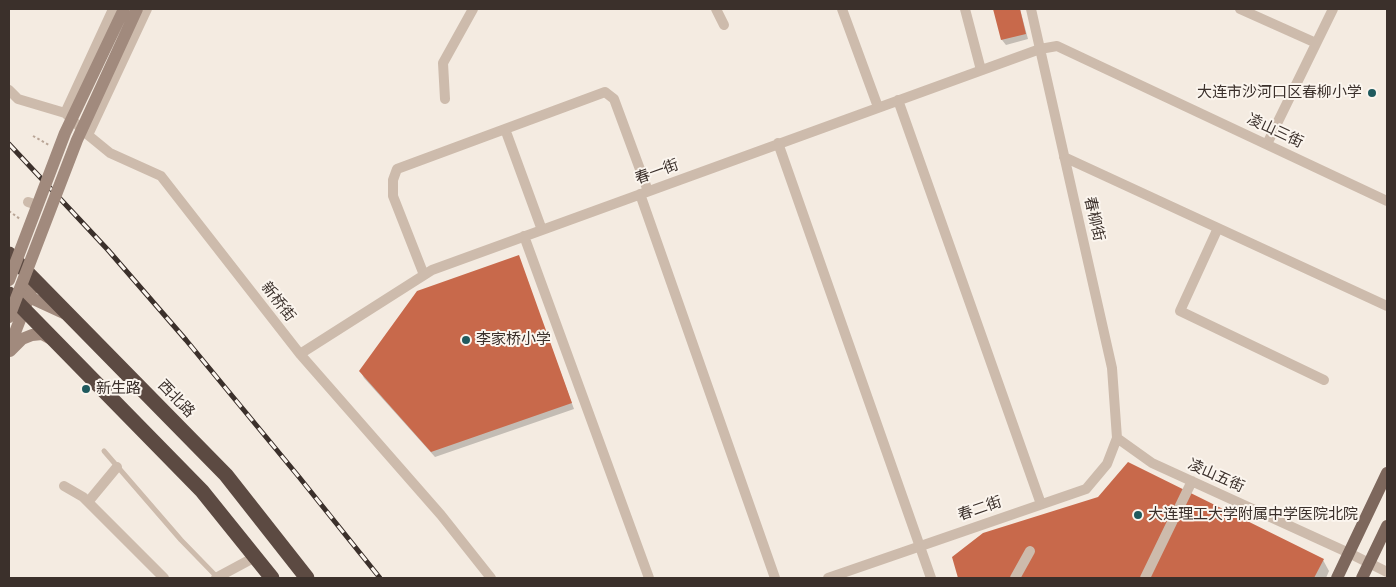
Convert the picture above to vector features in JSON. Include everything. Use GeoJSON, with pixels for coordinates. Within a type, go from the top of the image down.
{"type":"FeatureCollection","features":[{"type":"Feature","properties":{"kind":"highway","name":"西北路"},"geometry":{"type":"LineString","coordinates":[[9,254],[226,475],[307,578]]}},
{"type":"Feature","properties":{"kind":"highway"},"geometry":{"type":"LineString","coordinates":[[9,294],[27,303],[54,340],[202,491],[272,578]]}},
{"type":"Feature","properties":{"kind":"main road"},"geometry":{"type":"LineString","coordinates":[[9,280],[65,134],[124,9]]}},
{"type":"Feature","properties":{"kind":"main road"},"geometry":{"type":"LineString","coordinates":[[9,318],[77,140],[137,9]]}},
{"type":"Feature","properties":{"kind":"main road"},"geometry":{"type":"LineString","coordinates":[[9,348],[35,281]]}},
{"type":"Feature","properties":{"kind":"main road"},"geometry":{"type":"LineString","coordinates":[[27,303],[71,317]]}},
{"type":"Feature","properties":{"kind":"main road"},"geometry":{"type":"LineString","coordinates":[[9,352],[22,339],[32,335],[42,334],[54,340]]}},
{"type":"Feature","properties":{"kind":"main road"},"geometry":{"type":"LineString","coordinates":[[1337,578],[1387,473]]}},
{"type":"Feature","properties":{"kind":"main road"},"geometry":{"type":"LineString","coordinates":[[1362,578],[1387,526]]}},
{"type":"Feature","properties":{"kind":"street"},"geometry":{"type":"LineString","coordinates":[[65,113],[113,9]]}},
{"type":"Feature","properties":{"kind":"street"},"geometry":{"type":"LineString","coordinates":[[88,135],[147,9]]}},
{"type":"Feature","properties":{"kind":"street"},"geometry":{"type":"LineString","coordinates":[[445,99],[443,63],[473,9]]}},
{"type":"Feature","properties":{"kind":"street"},"geometry":{"type":"LineString","coordinates":[[716,9],[724,25]]}},
{"type":"Feature","properties":{"kind":"street"},"geometry":{"type":"LineString","coordinates":[[842,9],[878,107]]}},
{"type":"Feature","properties":{"kind":"street"},"geometry":{"type":"LineString","coordinates":[[965,9],[981,70]]}},
{"type":"Feature","properties":{"kind":"street","name":"春柳街"},"geometry":{"type":"LineString","coordinates":[[1031,9],[1112,368],[1117,438]]}},
{"type":"Feature","properties":{"kind":"street"},"geometry":{"type":"LineString","coordinates":[[1240,9],[1316,43]]}},
{"type":"Feature","properties":{"kind":"street"},"geometry":{"type":"LineString","coordinates":[[1267,144],[1333,9]]}},
{"type":"Feature","properties":{"kind":"street","name":"凌山三街"},"geometry":{"type":"LineString","coordinates":[[1040,48],[1058,46],[1387,201]]}},
{"type":"Feature","properties":{"kind":"street","name":"春一街"},"geometry":{"type":"LineString","coordinates":[[300,354],[432,270],[1040,48]]}},
{"type":"Feature","properties":{"kind":"street","name":"新桥街"},"geometry":{"type":"LineString","coordinates":[[9,90],[18,100],[65,113],[110,153],[161,176],[300,354],[441,515],[492,578]]}},
{"type":"Feature","properties":{"kind":"street"},"geometry":{"type":"LineString","coordinates":[[424,275],[393,196],[393,180],[398,169],[605,92],[614,99],[775,578]]}},
{"type":"Feature","properties":{"kind":"street"},"geometry":{"type":"LineString","coordinates":[[898,100],[1041,504]]}},
{"type":"Feature","properties":{"kind":"street"},"geometry":{"type":"LineString","coordinates":[[505,129],[542,230]]}},
{"type":"Feature","properties":{"kind":"street"},"geometry":{"type":"LineString","coordinates":[[778,143],[931,578]]}},
{"type":"Feature","properties":{"kind":"street"},"geometry":{"type":"LineString","coordinates":[[1064,157],[1387,306]]}},
{"type":"Feature","properties":{"kind":"street"},"geometry":{"type":"LineString","coordinates":[[1218,228],[1180,311],[1324,380]]}},
{"type":"Feature","properties":{"kind":"street"},"geometry":{"type":"LineString","coordinates":[[524,236],[649,578]]}},
{"type":"Feature","properties":{"kind":"street","name":"春二街"},"geometry":{"type":"LineString","coordinates":[[828,578],[1086,489],[1107,464],[1117,438]]}},
{"type":"Feature","properties":{"kind":"street","name":"凌山五街"},"geometry":{"type":"LineString","coordinates":[[1117,438],[1152,463],[1387,572]]}},
{"type":"Feature","properties":{"kind":"street"},"geometry":{"type":"LineString","coordinates":[[88,502],[117,467]]}},
{"type":"Feature","properties":{"kind":"street"},"geometry":{"type":"LineString","coordinates":[[1145,578],[1192,482]]}},
{"type":"Feature","properties":{"kind":"street"},"geometry":{"type":"LineString","coordinates":[[64,486],[83,497],[164,578]]}},
{"type":"Feature","properties":{"kind":"street"},"geometry":{"type":"LineString","coordinates":[[1015,578],[1030,551]]}},
{"type":"Feature","properties":{"kind":"street"},"geometry":{"type":"LineString","coordinates":[[219,578],[255,558]]}},
{"type":"Feature","properties":{"kind":"lane"},"geometry":{"type":"LineString","coordinates":[[104,451],[219,578]]}},
{"type":"Feature","properties":{"kind":"path"},"geometry":{"type":"LineString","coordinates":[[33,136],[56,148]]}},
{"type":"Feature","properties":{"kind":"building"},"geometry":{"type":"Polygon","coordinates":[[[993,9],[1020,9],[1026,34],[1001,40],[993,9]]]}},
{"type":"Feature","properties":{"kind":"building","name":"李家桥小学"},"geometry":{"type":"Polygon","coordinates":[[[519,255],[572,403],[431,452],[359,371],[417,291],[519,255]]]}},
{"type":"Feature","properties":{"kind":"building","name":"大连理工大学附属中学医院北院"},"geometry":{"type":"Polygon","coordinates":[[[1128,462],[1324,559],[1314,578],[958,578],[952,557],[983,533],[1098,497],[1128,462]]]}},
{"type":"Feature","properties":{"kind":"railway"},"geometry":{"type":"LineString","coordinates":[[9,144],[108,250],[186,340],[380,578]]}},
{"type":"Feature","properties":{"kind":"place","name":"大连市沙河口区春柳小学"},"geometry":{"type":"Point","coordinates":[1372,93]}},
{"type":"Feature","properties":{"kind":"place","name":"李家桥小学"},"geometry":{"type":"Point","coordinates":[466,340]}},
{"type":"Feature","properties":{"kind":"place","name":"新生路"},"geometry":{"type":"Point","coordinates":[86,389]}},
{"type":"Feature","properties":{"kind":"place","name":"大连理工大学附属中学医院北院"},"geometry":{"type":"Point","coordinates":[1138,515]}}]}
